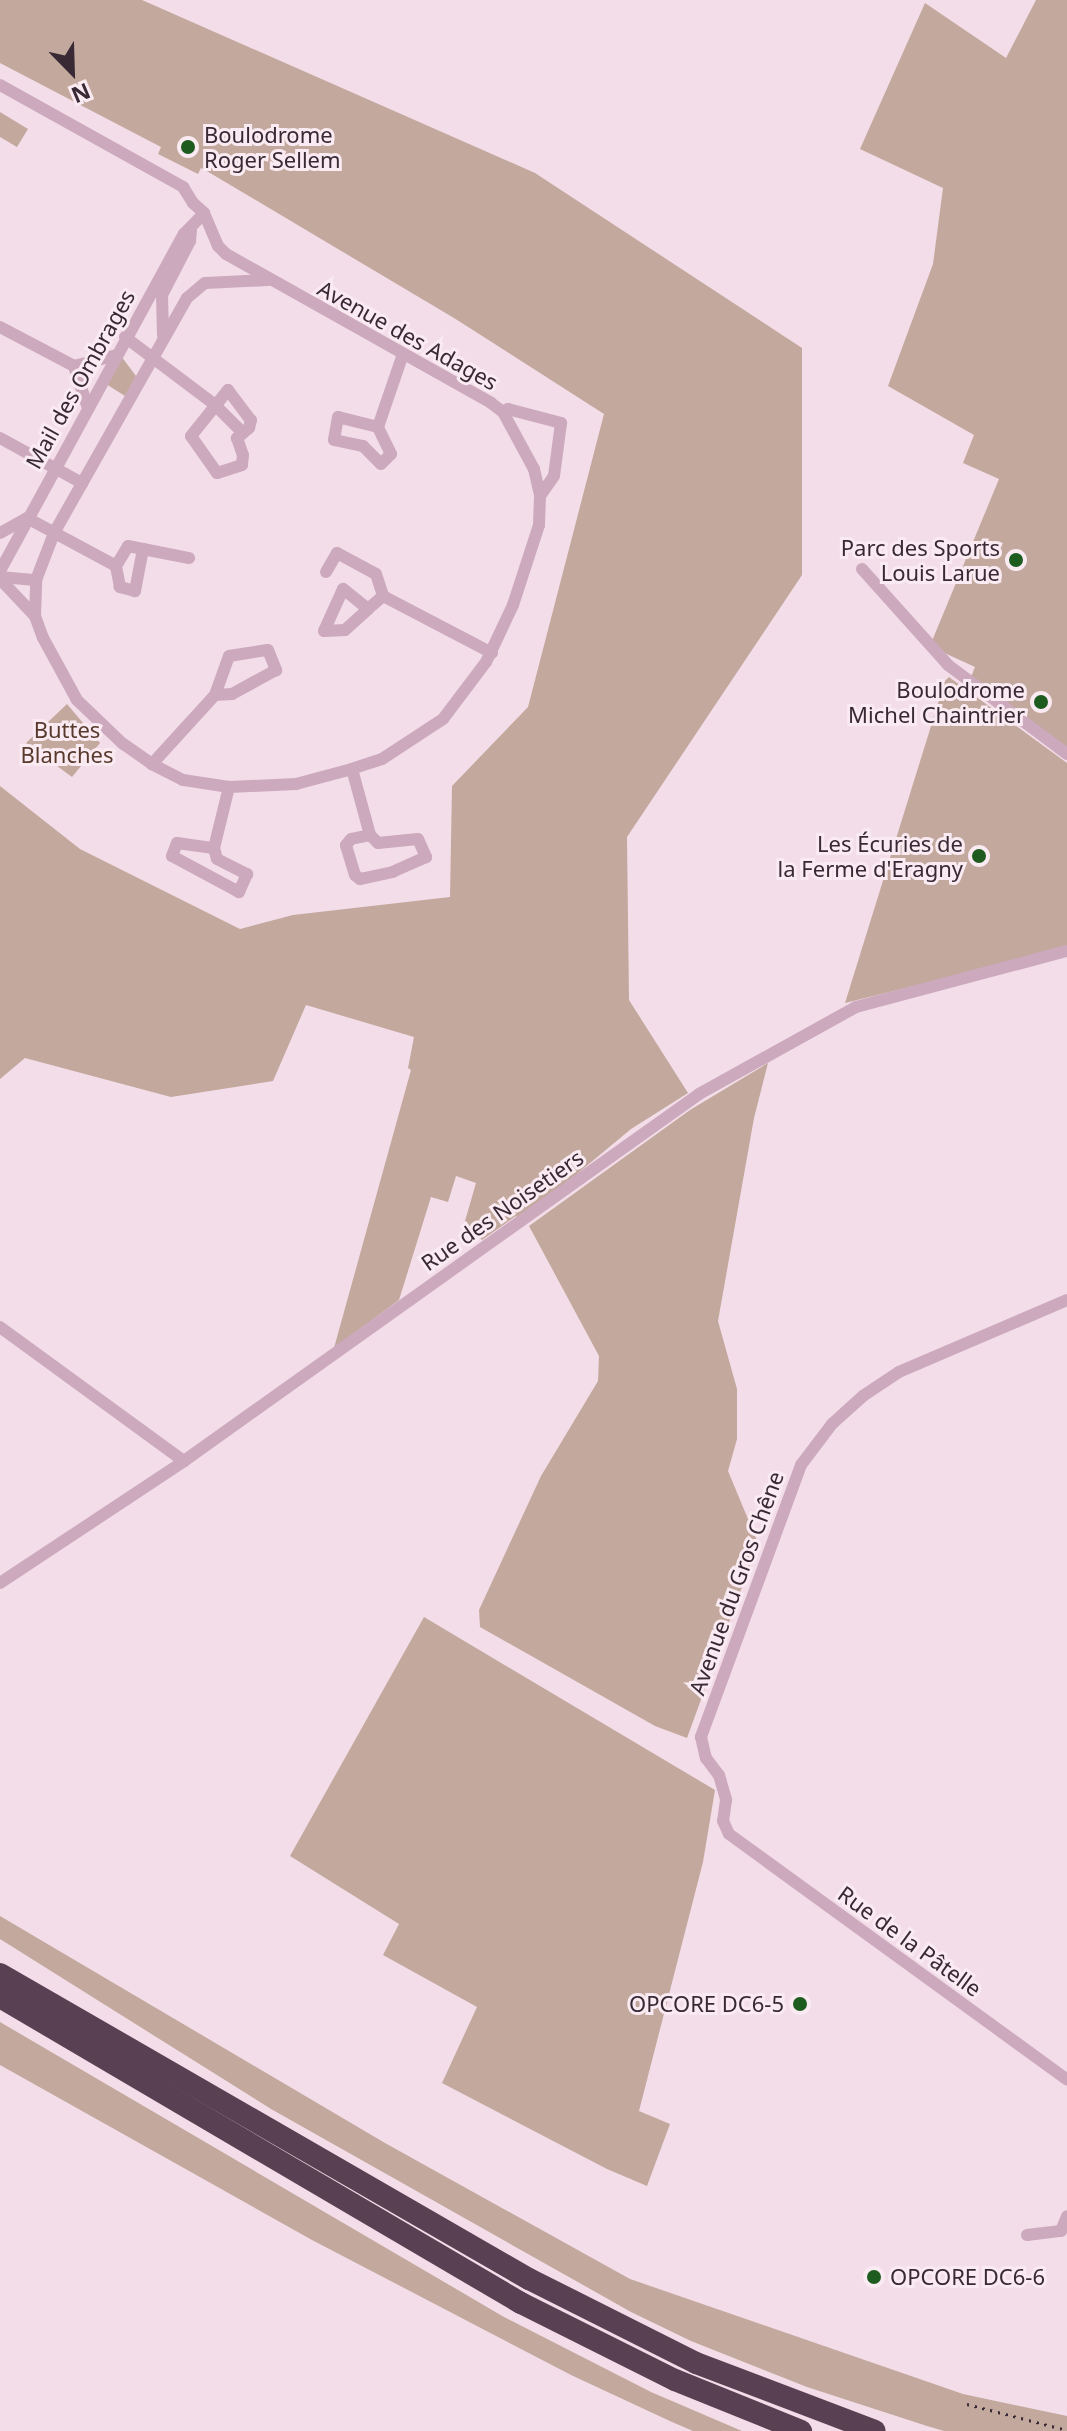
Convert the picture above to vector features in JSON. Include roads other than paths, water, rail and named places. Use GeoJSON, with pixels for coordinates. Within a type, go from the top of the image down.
{"type":"FeatureCollection","features":[{"type":"Feature","properties":{"kind":"highway"},"geometry":{"type":"LineString","coordinates":[[0,1974],[529,2279],[696,2363],[875,2431]]}},
{"type":"Feature","properties":{"kind":"highway"},"geometry":{"type":"LineString","coordinates":[[0,1997],[521,2303],[675,2380],[801,2431]]}},
{"type":"Feature","properties":{"kind":"street","name":"Avenue des Adages"},"geometry":{"type":"LineString","coordinates":[[0,85],[183,187],[204,213],[218,246],[268,280],[503,412],[523,443],[534,469],[540,496],[539,525],[533,549],[492,653],[469,689],[443,719],[382,759],[296,784],[229,787],[183,780],[152,764],[123,744],[77,700],[43,638],[35,616]]}},
{"type":"Feature","properties":{"kind":"street","name":"Mail des Ombrages"},"geometry":{"type":"LineString","coordinates":[[0,576],[27,518],[125,337],[184,234],[204,213]]}},
{"type":"Feature","properties":{"kind":"street"},"geometry":{"type":"LineString","coordinates":[[163,337],[162,295],[190,241],[191,229]]}},
{"type":"Feature","properties":{"kind":"street"},"geometry":{"type":"LineString","coordinates":[[35,616],[36,580],[54,533],[187,298],[205,283],[268,280]]}},
{"type":"Feature","properties":{"kind":"street"},"geometry":{"type":"LineString","coordinates":[[0,327],[74,366],[117,355]]}},
{"type":"Feature","properties":{"kind":"street"},"geometry":{"type":"LineString","coordinates":[[125,337],[214,404],[243,433]]}},
{"type":"Feature","properties":{"kind":"street"},"geometry":{"type":"LineString","coordinates":[[378,427],[338,417],[334,440],[363,446],[381,464],[391,454],[378,427],[403,354]]}},
{"type":"Feature","properties":{"kind":"street"},"geometry":{"type":"LineString","coordinates":[[74,366],[88,408]]}},
{"type":"Feature","properties":{"kind":"street"},"geometry":{"type":"LineString","coordinates":[[228,390],[251,420],[237,438],[243,455],[242,465],[217,473],[191,436],[214,404],[228,390]]}},
{"type":"Feature","properties":{"kind":"street"},"geometry":{"type":"LineString","coordinates":[[503,412],[508,409],[561,423],[554,476],[540,496]]}},
{"type":"Feature","properties":{"kind":"street"},"geometry":{"type":"LineString","coordinates":[[0,438],[82,483]]}},
{"type":"Feature","properties":{"kind":"street"},"geometry":{"type":"LineString","coordinates":[[0,533],[11,530],[27,518],[116,566]]}},
{"type":"Feature","properties":{"kind":"street"},"geometry":{"type":"LineString","coordinates":[[143,549],[135,591],[120,587],[116,566],[128,546],[189,558]]}},
{"type":"Feature","properties":{"kind":"street"},"geometry":{"type":"LineString","coordinates":[[326,572],[337,553],[376,574],[383,596],[492,653]]}},
{"type":"Feature","properties":{"kind":"street"},"geometry":{"type":"LineString","coordinates":[[862,569],[948,665],[1067,754]]}},
{"type":"Feature","properties":{"kind":"street"},"geometry":{"type":"LineString","coordinates":[[0,576],[36,580]]}},
{"type":"Feature","properties":{"kind":"street"},"geometry":{"type":"LineString","coordinates":[[0,576],[35,616]]}},
{"type":"Feature","properties":{"kind":"street"},"geometry":{"type":"LineString","coordinates":[[368,609],[383,596]]}},
{"type":"Feature","properties":{"kind":"street"},"geometry":{"type":"LineString","coordinates":[[152,764],[215,695],[229,656],[268,650],[276,670],[232,694],[215,695]]}},
{"type":"Feature","properties":{"kind":"street"},"geometry":{"type":"LineString","coordinates":[[352,769],[370,835],[378,843],[418,839],[426,857],[393,872],[360,879],[355,875],[346,845],[351,839],[370,835]]}},
{"type":"Feature","properties":{"kind":"street"},"geometry":{"type":"LineString","coordinates":[[214,848],[177,843],[172,856],[239,892],[247,874],[217,859],[214,848],[229,787]]}},
{"type":"Feature","properties":{"kind":"street","name":"Rue des Noisetiers"},"geometry":{"type":"LineString","coordinates":[[0,1583],[184,1461],[699,1094],[856,1007],[1067,951]]}},
{"type":"Feature","properties":{"kind":"street","name":"Avenue du Gros Chêne"},"geometry":{"type":"LineString","coordinates":[[729,1834],[723,1821],[726,1800],[719,1775],[706,1758],[701,1737],[801,1465],[832,1424],[863,1396],[899,1372],[1067,1300]]}},
{"type":"Feature","properties":{"kind":"street"},"geometry":{"type":"LineString","coordinates":[[0,1327],[184,1461]]}},
{"type":"Feature","properties":{"kind":"street","name":"Rue de la Pâtelle"},"geometry":{"type":"LineString","coordinates":[[729,1834],[1067,2080]]}},
{"type":"Feature","properties":{"kind":"street"},"geometry":{"type":"LineString","coordinates":[[1027,2235],[1061,2231],[1067,2216]]}},
{"type":"Feature","properties":{"kind":"railway"},"geometry":{"type":"LineString","coordinates":[[967,2404],[1067,2430]]}},
{"type":"Feature","properties":{"kind":"place","name":"Boulodrome Roger Sellem"},"geometry":{"type":"Point","coordinates":[188,147]}},
{"type":"Feature","properties":{"kind":"place","name":"Parc des Sports Louis Larue"},"geometry":{"type":"Point","coordinates":[1016,560]}},
{"type":"Feature","properties":{"kind":"place","name":"Boulodrome Michel Chaintrier"},"geometry":{"type":"Point","coordinates":[1041,702]}},
{"type":"Feature","properties":{"kind":"place","name":"Les Écuries de la Ferme d'Eragny"},"geometry":{"type":"Point","coordinates":[979,856]}},
{"type":"Feature","properties":{"kind":"place","name":"OPCORE DC6-5"},"geometry":{"type":"Point","coordinates":[800,2004]}},
{"type":"Feature","properties":{"kind":"place","name":"OPCORE DC6-6"},"geometry":{"type":"Point","coordinates":[874,2277]}},
{"type":"Feature","properties":{"kind":"park label","name":"Buttes Blanches"},"geometry":{"type":"Point","coordinates":[67,742]}}]}
